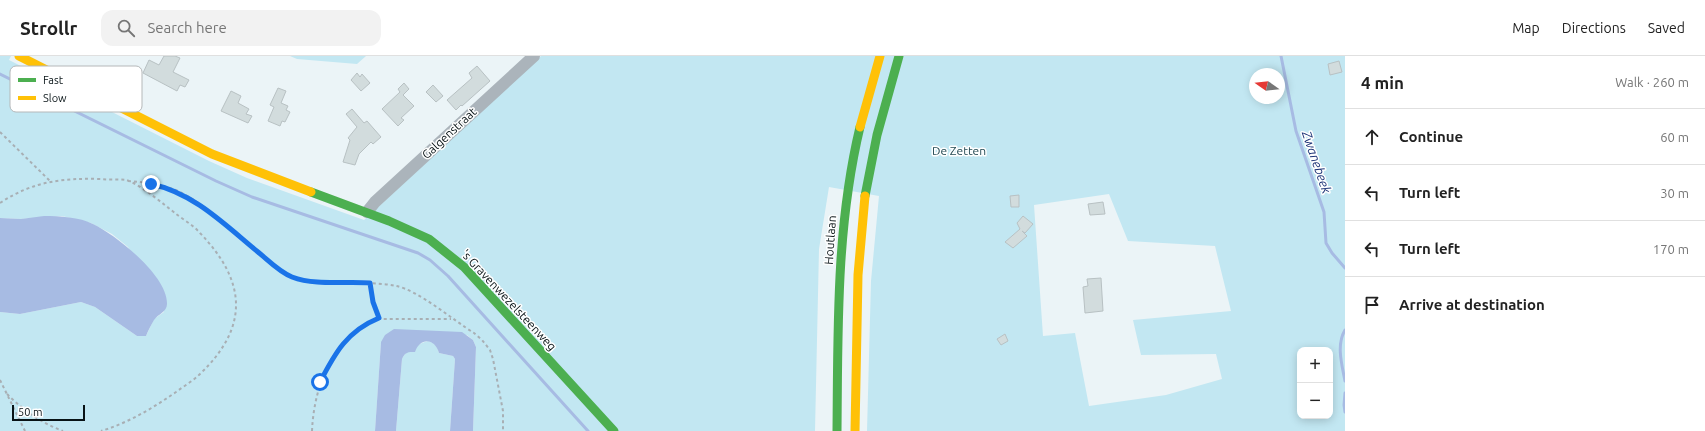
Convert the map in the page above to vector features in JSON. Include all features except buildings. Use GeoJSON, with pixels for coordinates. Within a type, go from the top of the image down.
{"type":"FeatureCollection","features":[{"type":"Feature","properties":{"kind":"main road","name":"'s Gravenwezelsteenweg"},"geometry":{"type":"LineString","coordinates":[[19,56],[39,66]]}},
{"type":"Feature","properties":{"kind":"main road","name":"Houtlaan"},"geometry":{"type":"LineString","coordinates":[[837,431],[838,322],[843,220],[859,127],[880,56]]}},
{"type":"Feature","properties":{"kind":"main road"},"geometry":{"type":"LineString","coordinates":[[855,431],[858,280],[862,223],[867,182],[877,135],[899,56]]}},
{"type":"Feature","properties":{"kind":"main road","name":"'s Gravenwezelsteenweg"},"geometry":{"type":"LineString","coordinates":[[129,112],[212,154],[250,170],[367,212],[406,228],[429,240],[464,267],[614,431]]}},
{"type":"Feature","properties":{"kind":"street","name":"Galgenstraat"},"geometry":{"type":"LineString","coordinates":[[367,212],[375,202],[534,56]]}},
{"type":"Feature","properties":{"kind":"path"},"geometry":{"type":"LineString","coordinates":[[0,132],[50,181]]}},
{"type":"Feature","properties":{"kind":"path"},"geometry":{"type":"LineString","coordinates":[[0,203],[23,190],[50,181],[85,179],[127,180],[168,187],[184,195],[215,216],[276,267],[290,276],[306,281],[370,283],[398,286],[416,294],[482,340],[490,350],[503,411],[503,431]]}},
{"type":"Feature","properties":{"kind":"path"},"geometry":{"type":"LineString","coordinates":[[101,431],[112,428],[137,416],[161,402],[199,376],[214,360],[228,340],[235,323],[235,286],[218,255],[199,232],[145,191],[127,180]]}},
{"type":"Feature","properties":{"kind":"path"},"geometry":{"type":"LineString","coordinates":[[370,283],[373,302],[379,318]]}},
{"type":"Feature","properties":{"kind":"path"},"geometry":{"type":"LineString","coordinates":[[312,431],[317,391],[331,361],[340,347],[366,323],[379,318],[452,319]]}},
{"type":"Feature","properties":{"kind":"path"},"geometry":{"type":"LineString","coordinates":[[0,380],[25,431]]}},
{"type":"Feature","properties":{"kind":"path"},"geometry":{"type":"LineString","coordinates":[[7,394],[17,404],[46,425],[63,431]]}},
{"type":"Feature","properties":{"kind":"green space","name":"De Zetten"},"geometry":{"type":"Polygon","coordinates":[[[0,56],[11,56],[9,60],[21,66],[10,66],[10,112],[112,112],[209,161],[247,178],[364,220],[541,56],[1345,56],[1345,431],[867,431],[871,281],[879,196],[829,187],[819,249],[815,431],[473,431],[476,347],[473,340],[467,335],[381,342],[375,431],[0,431],[0,312],[20,314],[81,302],[95,307],[137,336],[146,336],[154,319],[164,312],[128,247],[112,234],[91,223],[62,216],[21,219],[0,218],[0,56]],[[1109,194],[1034,205],[1043,336],[1075,333],[1089,406],[1166,395],[1222,379],[1216,354],[1141,355],[1133,320],[1231,311],[1215,246],[1128,241],[1109,194]]]}},
{"type":"Feature","properties":{"kind":"green space"},"geometry":{"type":"Polygon","coordinates":[[[290,56],[366,56],[357,64],[297,59],[290,56]]]}},
{"type":"Feature","properties":{"kind":"green space"},"geometry":{"type":"Polygon","coordinates":[[[428,341],[435,345],[439,353],[453,356],[455,359],[450,431],[396,431],[402,359],[406,353],[413,348],[428,341]]]}},
{"type":"Feature","properties":{"kind":"shaded area"},"geometry":{"type":"Polygon","coordinates":[[[44,216],[76,218],[103,229],[127,247],[150,269],[159,281],[165,293],[167,307],[154,320],[146,336],[137,336],[95,307],[81,302],[20,314],[0,312],[0,218],[21,219],[44,216]]]}},
{"type":"Feature","properties":{"kind":"shaded area"},"geometry":{"type":"Polygon","coordinates":[[[394,329],[462,332],[473,340],[476,347],[473,431],[450,431],[455,359],[453,356],[439,353],[434,344],[427,341],[420,344],[415,352],[409,352],[402,359],[396,431],[375,431],[381,342],[385,335],[394,329]]]}},
{"type":"Feature","properties":{"kind":"waterway","name":"Zwanebeek"},"geometry":{"type":"LineString","coordinates":[[1281,56],[1296,131],[1324,212],[1326,243],[1332,253],[1345,268]]}},
{"type":"Feature","properties":{"kind":"waterway"},"geometry":{"type":"LineString","coordinates":[[0,74],[10,79]]}},
{"type":"Feature","properties":{"kind":"waterway"},"geometry":{"type":"LineString","coordinates":[[77,112],[216,181],[252,197],[418,253],[430,260],[448,276],[588,431]]}},
{"type":"Feature","properties":{"kind":"waterway","name":"Zwanebeek"},"geometry":{"type":"LineString","coordinates":[[1345,330],[1342,336],[1340,349],[1345,381]]}},
{"type":"Feature","properties":{"kind":"waterway","name":"Zwanebeek"},"geometry":{"type":"LineString","coordinates":[[1345,393],[1345,412]]}},
{"type":"Feature","properties":{"kind":"traffic: fast"},"geometry":{"type":"LineString","coordinates":[[865,196],[877,135],[899,56]]}},
{"type":"Feature","properties":{"kind":"traffic: fast"},"geometry":{"type":"LineString","coordinates":[[837,431],[838,316],[842,240],[846,202],[860,127]]}},
{"type":"Feature","properties":{"kind":"traffic: fast"},"geometry":{"type":"LineString","coordinates":[[311,192],[389,221],[429,239],[464,267],[614,431]]}},
{"type":"Feature","properties":{"kind":"traffic: slow"},"geometry":{"type":"LineString","coordinates":[[19,56],[39,66]]}},
{"type":"Feature","properties":{"kind":"traffic: slow"},"geometry":{"type":"LineString","coordinates":[[860,127],[880,56]]}},
{"type":"Feature","properties":{"kind":"traffic: slow"},"geometry":{"type":"LineString","coordinates":[[129,112],[212,154],[311,192]]}},
{"type":"Feature","properties":{"kind":"traffic: slow"},"geometry":{"type":"LineString","coordinates":[[855,431],[858,275],[865,196]]}},
{"type":"Feature","properties":{"kind":"route"},"geometry":{"type":"LineString","coordinates":[[151,184],[168,187],[184,195],[215,216],[276,267],[290,276],[306,281],[370,283],[373,302],[379,318],[366,323],[340,347],[320,382]]}}]}
